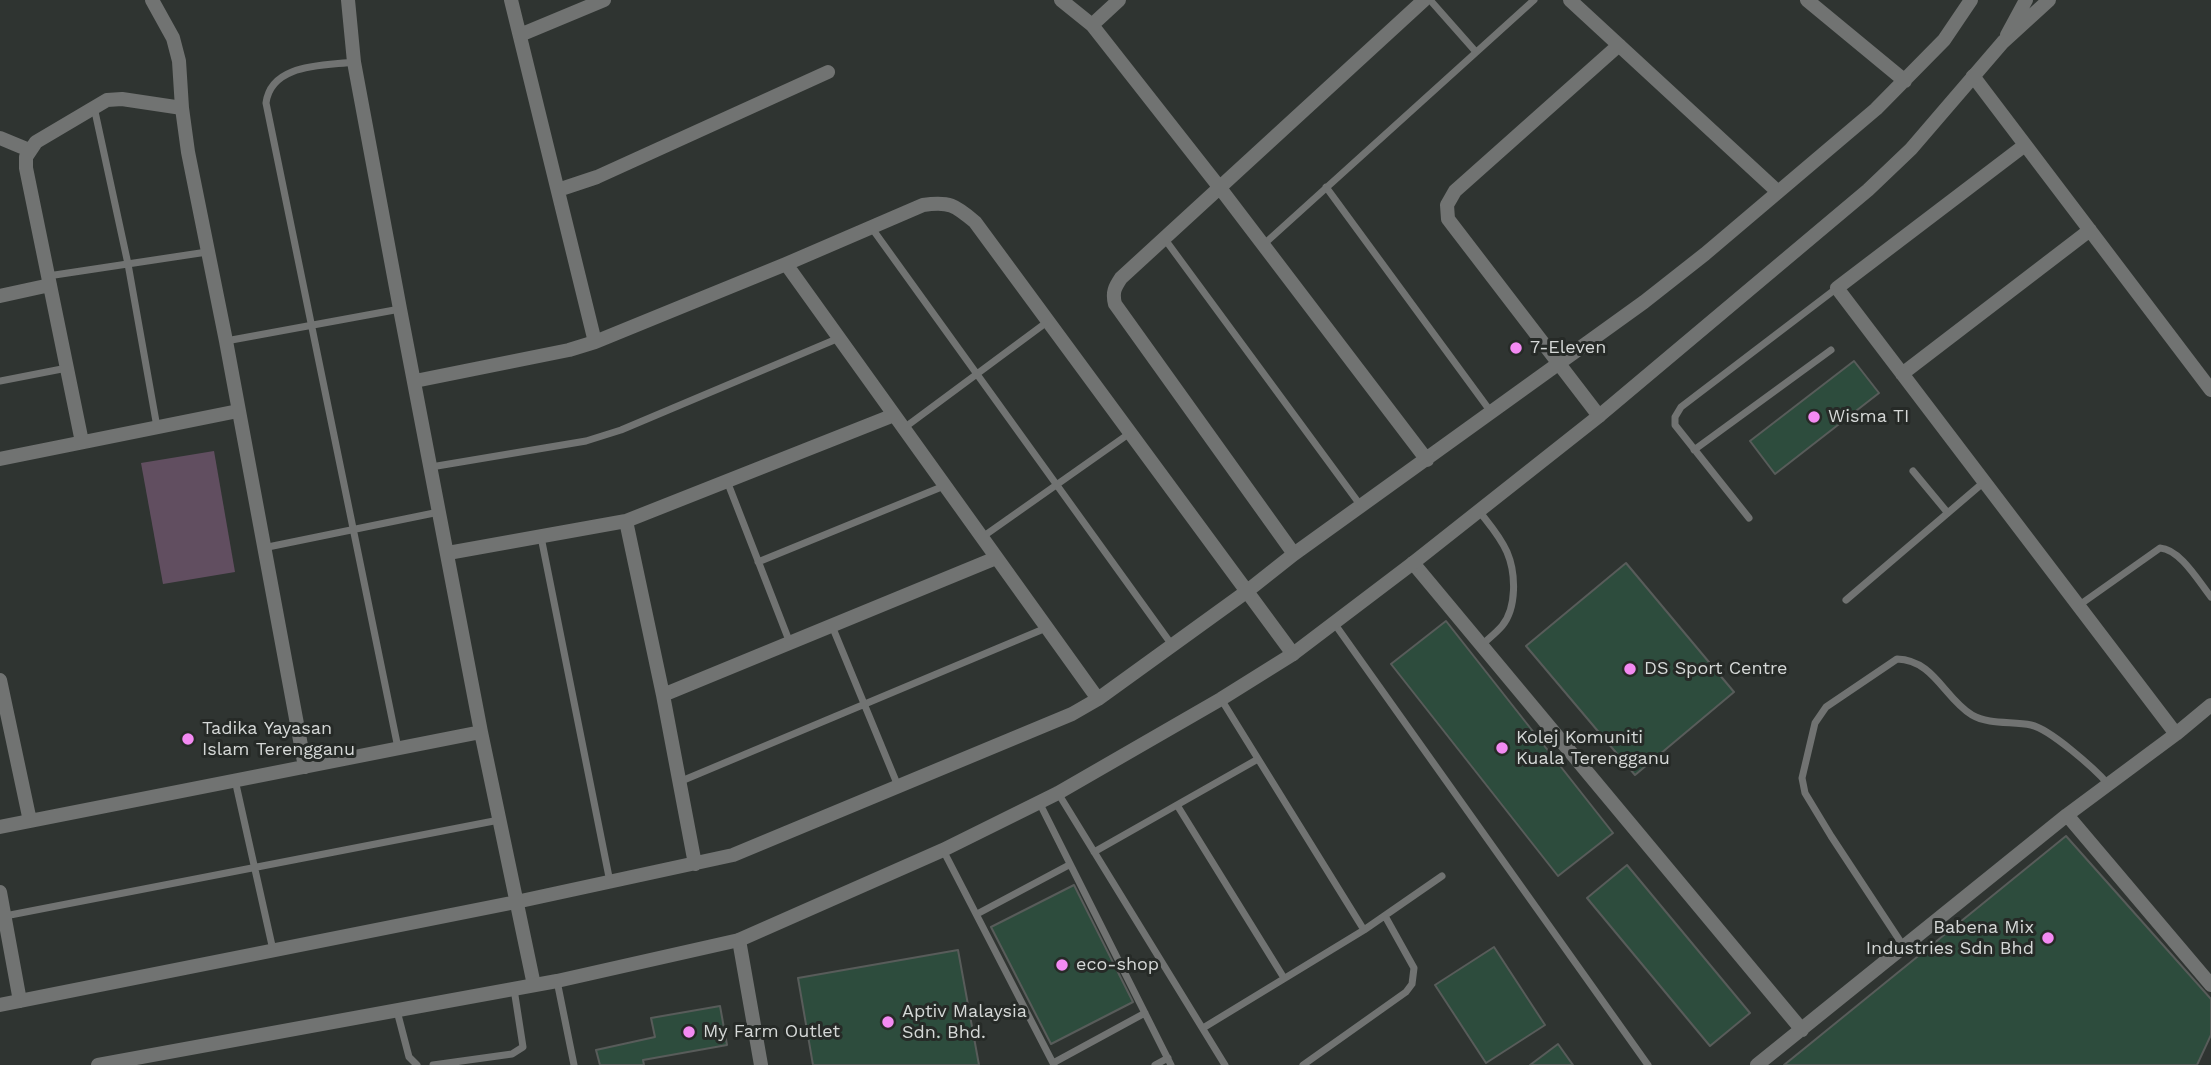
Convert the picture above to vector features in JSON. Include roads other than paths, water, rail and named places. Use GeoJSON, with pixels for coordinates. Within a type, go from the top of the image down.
{"type":"FeatureCollection","features":[{"type":"Feature","properties":{"kind":"street"},"geometry":{"type":"LineString","coordinates":[[152,0],[173,38],[179,61],[181,108],[188,152],[305,767]]}},
{"type":"Feature","properties":{"kind":"street"},"geometry":{"type":"LineString","coordinates":[[348,0],[354,62],[400,309],[481,732],[534,985]]}},
{"type":"Feature","properties":{"kind":"street"},"geometry":{"type":"LineString","coordinates":[[511,0],[595,342]]}},
{"type":"Feature","properties":{"kind":"street"},"geometry":{"type":"LineString","coordinates":[[520,35],[604,0]]}},
{"type":"Feature","properties":{"kind":"street"},"geometry":{"type":"LineString","coordinates":[[1061,0],[1092,25],[1427,460]]}},
{"type":"Feature","properties":{"kind":"street"},"geometry":{"type":"LineString","coordinates":[[1092,25],[1119,0]]}},
{"type":"Feature","properties":{"kind":"street"},"geometry":{"type":"LineString","coordinates":[[1294,554],[1115,304],[1113,296],[1121,278],[1424,0]]}},
{"type":"Feature","properties":{"kind":"street"},"geometry":{"type":"LineString","coordinates":[[1570,0],[1777,191]]}},
{"type":"Feature","properties":{"kind":"street"},"geometry":{"type":"LineString","coordinates":[[1807,0],[1905,81]]}},
{"type":"Feature","properties":{"kind":"street"},"geometry":{"type":"LineString","coordinates":[[0,1005],[516,902],[733,855],[1072,714],[1098,699],[1246,592],[1294,554],[1644,302],[1705,254],[1876,109],[1944,40],[1971,0]]}},
{"type":"Feature","properties":{"kind":"street"},"geometry":{"type":"LineString","coordinates":[[2003,42],[2026,0]]}},
{"type":"Feature","properties":{"kind":"street"},"geometry":{"type":"LineString","coordinates":[[107,1064],[557,981],[739,940],[943,850],[1058,793],[1293,654],[1599,416],[1868,190],[1911,149],[2003,42],[2049,0]]}},
{"type":"Feature","properties":{"kind":"street"},"geometry":{"type":"LineString","coordinates":[[1599,416],[1448,219],[1447,205],[1455,191],[1619,46]]}},
{"type":"Feature","properties":{"kind":"street"},"geometry":{"type":"LineString","coordinates":[[558,190],[597,177],[828,72]]}},
{"type":"Feature","properties":{"kind":"street"},"geometry":{"type":"LineString","coordinates":[[1973,76],[2211,390]]}},
{"type":"Feature","properties":{"kind":"street"},"geometry":{"type":"LineString","coordinates":[[82,442],[26,157],[36,142],[107,100],[122,99],[181,108]]}},
{"type":"Feature","properties":{"kind":"street"},"geometry":{"type":"LineString","coordinates":[[0,138],[29,150]]}},
{"type":"Feature","properties":{"kind":"street"},"geometry":{"type":"LineString","coordinates":[[2025,145],[1837,288],[2176,734]]}},
{"type":"Feature","properties":{"kind":"street"},"geometry":{"type":"LineString","coordinates":[[415,381],[569,350],[595,342],[923,205],[943,202],[958,207],[975,222],[1293,654]]}},
{"type":"Feature","properties":{"kind":"street"},"geometry":{"type":"LineString","coordinates":[[1902,374],[2090,230]]}},
{"type":"Feature","properties":{"kind":"street"},"geometry":{"type":"LineString","coordinates":[[786,264],[1098,699]]}},
{"type":"Feature","properties":{"kind":"street"},"geometry":{"type":"LineString","coordinates":[[0,296],[49,281]]}},
{"type":"Feature","properties":{"kind":"street"},"geometry":{"type":"LineString","coordinates":[[0,458],[238,411]]}},
{"type":"Feature","properties":{"kind":"street"},"geometry":{"type":"LineString","coordinates":[[448,553],[626,521],[894,415]]}},
{"type":"Feature","properties":{"kind":"street"},"geometry":{"type":"LineString","coordinates":[[626,521],[695,864]]}},
{"type":"Feature","properties":{"kind":"street"},"geometry":{"type":"LineString","coordinates":[[663,695],[996,558]]}},
{"type":"Feature","properties":{"kind":"street"},"geometry":{"type":"LineString","coordinates":[[1412,563],[1802,1030]]}},
{"type":"Feature","properties":{"kind":"street"},"geometry":{"type":"LineString","coordinates":[[0,680],[4,722],[30,821]]}},
{"type":"Feature","properties":{"kind":"street"},"geometry":{"type":"LineString","coordinates":[[1756,1065],[2067,815],[2211,705]]}},
{"type":"Feature","properties":{"kind":"street"},"geometry":{"type":"LineString","coordinates":[[0,827],[481,732]]}},
{"type":"Feature","properties":{"kind":"street"},"geometry":{"type":"LineString","coordinates":[[2067,815],[2211,985]]}},
{"type":"Feature","properties":{"kind":"street"},"geometry":{"type":"LineString","coordinates":[[0,892],[2,916],[20,1001]]}},
{"type":"Feature","properties":{"kind":"street"},"geometry":{"type":"LineString","coordinates":[[739,940],[761,1065]]}},
{"type":"Feature","properties":{"kind":"lane"},"geometry":{"type":"LineString","coordinates":[[1430,0],[1476,52]]}},
{"type":"Feature","properties":{"kind":"lane"},"geometry":{"type":"LineString","coordinates":[[1262,245],[1534,0]]}},
{"type":"Feature","properties":{"kind":"lane"},"geometry":{"type":"LineString","coordinates":[[354,62],[293,71],[273,83],[267,93],[266,103],[398,748]]}},
{"type":"Feature","properties":{"kind":"lane"},"geometry":{"type":"LineString","coordinates":[[94,106],[128,264],[156,428]]}},
{"type":"Feature","properties":{"kind":"lane"},"geometry":{"type":"LineString","coordinates":[[1326,187],[1491,412]]}},
{"type":"Feature","properties":{"kind":"lane"},"geometry":{"type":"LineString","coordinates":[[871,227],[1172,645]]}},
{"type":"Feature","properties":{"kind":"lane"},"geometry":{"type":"LineString","coordinates":[[1164,238],[1361,507]]}},
{"type":"Feature","properties":{"kind":"lane"},"geometry":{"type":"LineString","coordinates":[[49,281],[208,251]]}},
{"type":"Feature","properties":{"kind":"lane"},"geometry":{"type":"LineString","coordinates":[[1749,518],[1675,425],[1675,417],[1681,407],[1837,288]]}},
{"type":"Feature","properties":{"kind":"lane"},"geometry":{"type":"LineString","coordinates":[[226,341],[400,309]]}},
{"type":"Feature","properties":{"kind":"lane"},"geometry":{"type":"LineString","coordinates":[[904,428],[1047,322]]}},
{"type":"Feature","properties":{"kind":"lane"},"geometry":{"type":"LineString","coordinates":[[432,467],[586,441],[621,430],[839,338]]}},
{"type":"Feature","properties":{"kind":"lane"},"geometry":{"type":"LineString","coordinates":[[1694,450],[1831,350]]}},
{"type":"Feature","properties":{"kind":"lane"},"geometry":{"type":"LineString","coordinates":[[0,380],[67,368]]}},
{"type":"Feature","properties":{"kind":"lane"},"geometry":{"type":"LineString","coordinates":[[981,538],[1129,433]]}},
{"type":"Feature","properties":{"kind":"lane"},"geometry":{"type":"LineString","coordinates":[[1913,471],[1947,512]]}},
{"type":"Feature","properties":{"kind":"lane"},"geometry":{"type":"LineString","coordinates":[[726,481],[790,643]]}},
{"type":"Feature","properties":{"kind":"lane"},"geometry":{"type":"LineString","coordinates":[[1846,600],[1984,482]]}},
{"type":"Feature","properties":{"kind":"lane"},"geometry":{"type":"LineString","coordinates":[[758,562],[944,486]]}},
{"type":"Feature","properties":{"kind":"lane"},"geometry":{"type":"LineString","coordinates":[[1479,511],[1496,532],[1508,554],[1513,593],[1511,610],[1503,625],[1481,646]]}},
{"type":"Feature","properties":{"kind":"lane"},"geometry":{"type":"LineString","coordinates":[[263,548],[440,512]]}},
{"type":"Feature","properties":{"kind":"lane"},"geometry":{"type":"LineString","coordinates":[[541,537],[610,882]]}},
{"type":"Feature","properties":{"kind":"lane"},"geometry":{"type":"LineString","coordinates":[[2078,606],[2160,548],[2167,548],[2177,554],[2211,597]]}},
{"type":"Feature","properties":{"kind":"lane"},"geometry":{"type":"LineString","coordinates":[[1334,623],[1647,1065]]}},
{"type":"Feature","properties":{"kind":"lane"},"geometry":{"type":"LineString","coordinates":[[832,625],[898,786]]}},
{"type":"Feature","properties":{"kind":"lane"},"geometry":{"type":"LineString","coordinates":[[679,782],[1046,628]]}},
{"type":"Feature","properties":{"kind":"lane"},"geometry":{"type":"LineString","coordinates":[[1904,947],[1830,836],[1805,793],[1802,778],[1805,760],[1815,723],[1826,707],[1897,659],[1909,659],[1922,664],[1963,708],[1975,717],[2034,725],[2096,770],[2108,785]]}},
{"type":"Feature","properties":{"kind":"lane"},"geometry":{"type":"LineString","coordinates":[[1221,699],[1364,930]]}},
{"type":"Feature","properties":{"kind":"lane"},"geometry":{"type":"LineString","coordinates":[[1094,852],[1258,759]]}},
{"type":"Feature","properties":{"kind":"lane"},"geometry":{"type":"LineString","coordinates":[[234,780],[274,950]]}},
{"type":"Feature","properties":{"kind":"lane"},"geometry":{"type":"LineString","coordinates":[[1058,793],[1225,1065]]}},
{"type":"Feature","properties":{"kind":"lane"},"geometry":{"type":"LineString","coordinates":[[1039,802],[1169,1062],[1155,1065]]}},
{"type":"Feature","properties":{"kind":"lane"},"geometry":{"type":"LineString","coordinates":[[1177,805],[1284,978]]}},
{"type":"Feature","properties":{"kind":"lane"},"geometry":{"type":"LineString","coordinates":[[2,916],[499,820]]}},
{"type":"Feature","properties":{"kind":"lane"},"geometry":{"type":"LineString","coordinates":[[943,850],[1054,1064],[1145,1013]]}},
{"type":"Feature","properties":{"kind":"lane"},"geometry":{"type":"LineString","coordinates":[[977,914],[1069,864]]}},
{"type":"Feature","properties":{"kind":"lane"},"geometry":{"type":"LineString","coordinates":[[1203,1028],[1364,930],[1442,876]]}},
{"type":"Feature","properties":{"kind":"lane"},"geometry":{"type":"LineString","coordinates":[[1303,1065],[1406,992],[1412,984],[1414,968],[1384,916]]}},
{"type":"Feature","properties":{"kind":"lane"},"geometry":{"type":"LineString","coordinates":[[557,981],[574,1065]]}},
{"type":"Feature","properties":{"kind":"lane"},"geometry":{"type":"LineString","coordinates":[[433,1065],[512,1054],[523,1047],[514,988]]}},
{"type":"Feature","properties":{"kind":"lane"},"geometry":{"type":"LineString","coordinates":[[397,1010],[409,1057],[417,1065]]}},
{"type":"Feature","properties":{"kind":"place","name":"7-Eleven"},"geometry":{"type":"Point","coordinates":[1516,348]}},
{"type":"Feature","properties":{"kind":"place","name":"Wisma TI"},"geometry":{"type":"Point","coordinates":[1814,417]}},
{"type":"Feature","properties":{"kind":"place","name":"DS Sport Centre"},"geometry":{"type":"Point","coordinates":[1630,669]}},
{"type":"Feature","properties":{"kind":"place","name":"Tadika Yayasan Islam Terengganu"},"geometry":{"type":"Point","coordinates":[188,739]}},
{"type":"Feature","properties":{"kind":"place","name":"Kolej Komuniti Kuala Terengganu"},"geometry":{"type":"Point","coordinates":[1502,748]}},
{"type":"Feature","properties":{"kind":"place","name":"Babena Mix Industries Sdn Bhd"},"geometry":{"type":"Point","coordinates":[2048,938]}},
{"type":"Feature","properties":{"kind":"place","name":"eco-shop"},"geometry":{"type":"Point","coordinates":[1062,965]}},
{"type":"Feature","properties":{"kind":"place","name":"Aptiv Malaysia Sdn. Bhd."},"geometry":{"type":"Point","coordinates":[888,1022]}},
{"type":"Feature","properties":{"kind":"place","name":"My Farm Outlet"},"geometry":{"type":"Point","coordinates":[689,1032]}}]}
